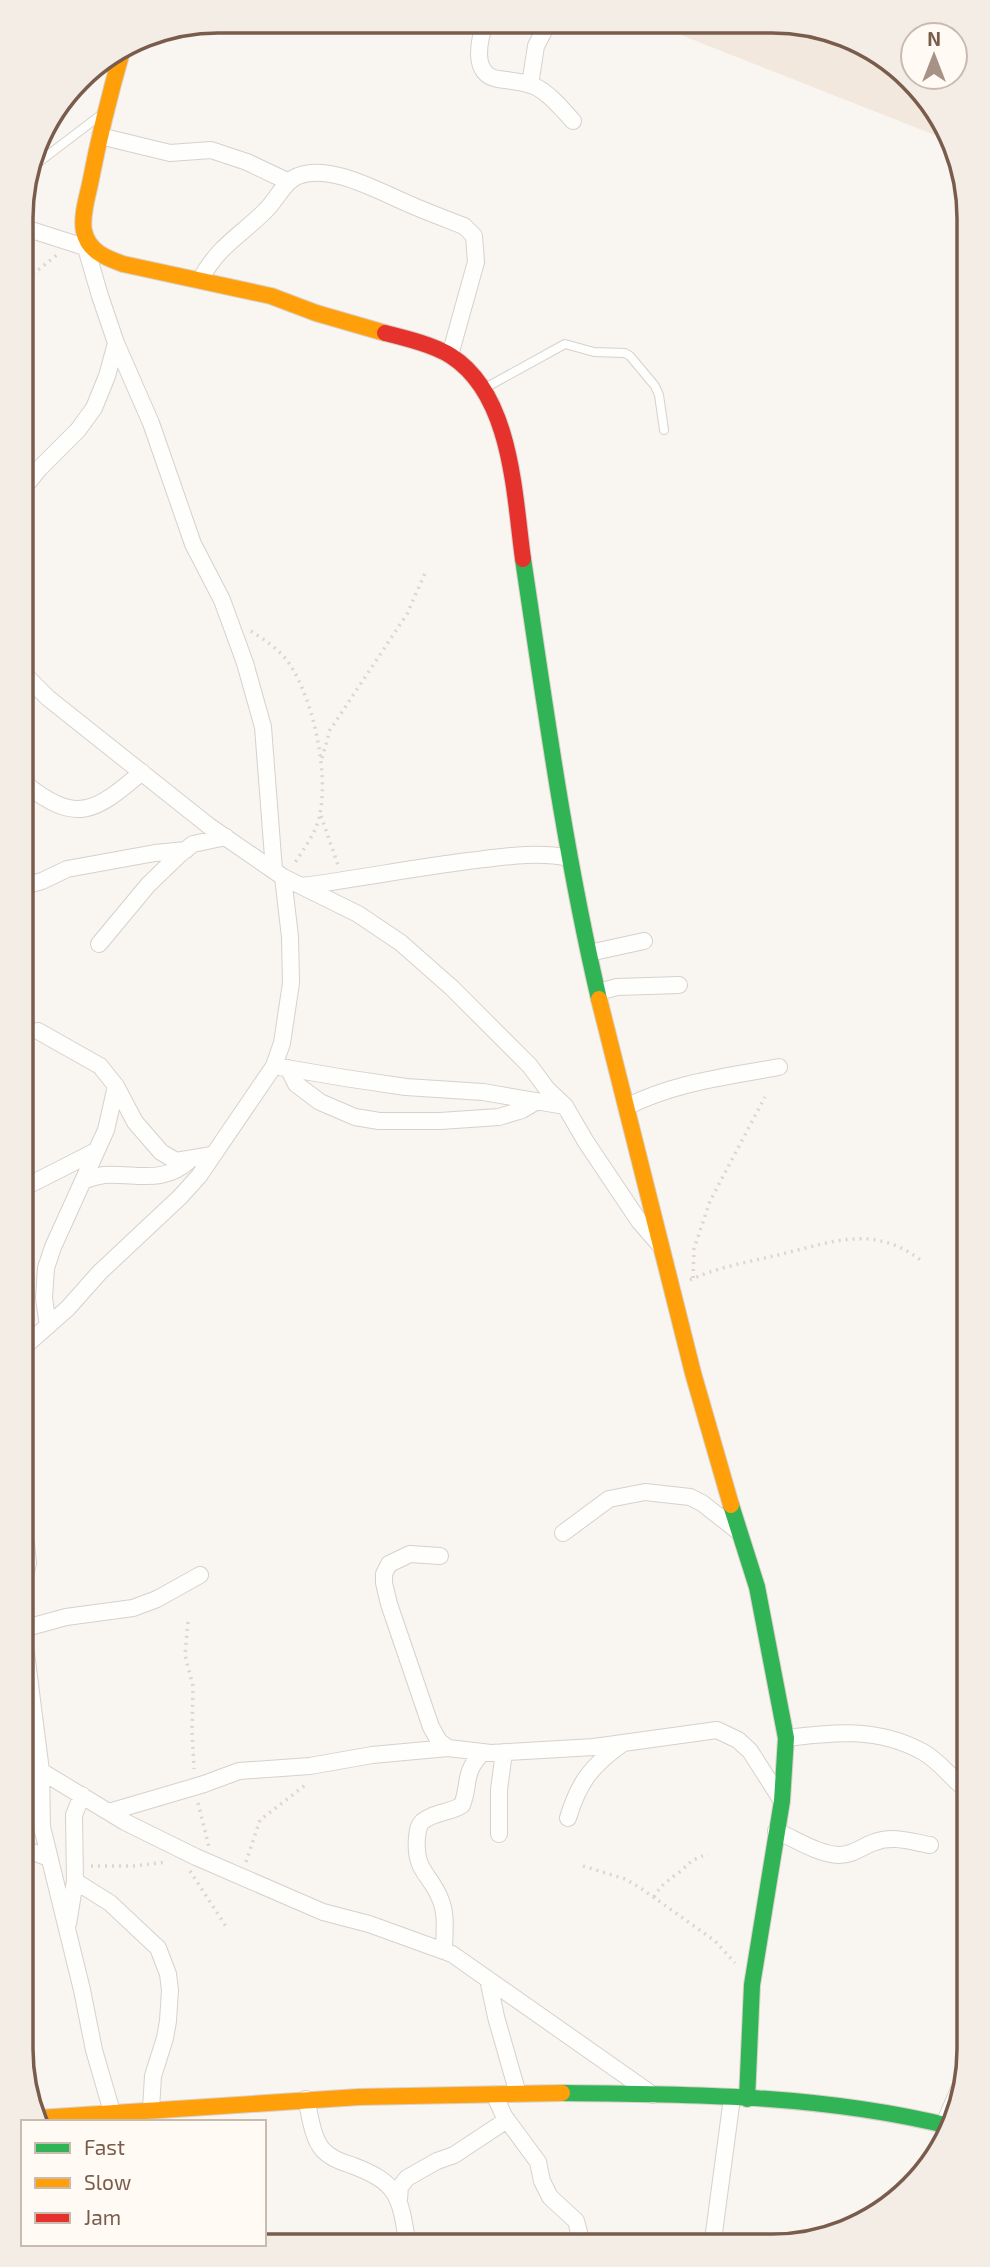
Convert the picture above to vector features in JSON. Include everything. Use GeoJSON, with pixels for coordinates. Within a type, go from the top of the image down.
{"type":"FeatureCollection","features":[{"type":"Feature","properties":{"kind":"street"},"geometry":{"type":"LineString","coordinates":[[482,33],[479,56],[483,70],[495,79],[512,80],[536,87],[573,121]]}},
{"type":"Feature","properties":{"kind":"street"},"geometry":{"type":"LineString","coordinates":[[530,85],[536,46],[543,33]]}},
{"type":"Feature","properties":{"kind":"street"},"geometry":{"type":"LineString","coordinates":[[33,1339],[180,1197],[199,1176],[212,1155],[281,1067],[291,983],[290,937],[263,727],[245,663],[222,600],[192,544],[151,423],[116,343],[100,296],[91,249],[84,231],[85,210],[104,112],[119,63]]}},
{"type":"Feature","properties":{"kind":"street"},"geometry":{"type":"LineString","coordinates":[[100,136],[170,153],[211,150],[247,162],[289,182]]}},
{"type":"Feature","properties":{"kind":"street"},"geometry":{"type":"LineString","coordinates":[[200,280],[217,254],[266,211],[296,176],[325,174],[361,183],[464,226],[474,236],[476,262],[450,355]]}},
{"type":"Feature","properties":{"kind":"street"},"geometry":{"type":"LineString","coordinates":[[34,231],[91,249],[103,257],[123,264],[271,296],[450,355],[473,374],[495,409],[508,457],[529,607],[570,858],[589,953],[719,1469],[757,1587],[786,1738],[782,1801],[752,1985],[740,2098],[714,2234]]}},
{"type":"Feature","properties":{"kind":"street"},"geometry":{"type":"LineString","coordinates":[[34,475],[79,430],[94,408],[116,343]]}},
{"type":"Feature","properties":{"kind":"street"},"geometry":{"type":"LineString","coordinates":[[34,684],[48,698],[226,837],[281,875],[358,914],[401,943],[486,1021],[565,1106],[639,1220],[662,1247]]}},
{"type":"Feature","properties":{"kind":"street"},"geometry":{"type":"LineString","coordinates":[[34,789],[66,809],[78,810],[92,807],[142,772]]}},
{"type":"Feature","properties":{"kind":"street"},"geometry":{"type":"LineString","coordinates":[[99,944],[148,885],[193,844],[226,837]]}},
{"type":"Feature","properties":{"kind":"street"},"geometry":{"type":"LineString","coordinates":[[34,883],[67,869],[186,850]]}},
{"type":"Feature","properties":{"kind":"street"},"geometry":{"type":"LineString","coordinates":[[302,886],[528,854],[551,854],[570,858]]}},
{"type":"Feature","properties":{"kind":"street"},"geometry":{"type":"LineString","coordinates":[[589,953],[644,941]]}},
{"type":"Feature","properties":{"kind":"street"},"geometry":{"type":"LineString","coordinates":[[598,992],[617,987],[678,985]]}},
{"type":"Feature","properties":{"kind":"street"},"geometry":{"type":"LineString","coordinates":[[38,1031],[100,1066],[116,1086],[135,1122],[161,1152],[176,1161],[212,1155]]}},
{"type":"Feature","properties":{"kind":"street"},"geometry":{"type":"LineString","coordinates":[[281,1067],[296,1084],[320,1102],[355,1117],[379,1121],[499,1117],[522,1110],[537,1101]]}},
{"type":"Feature","properties":{"kind":"street"},"geometry":{"type":"LineString","coordinates":[[281,1067],[406,1087],[483,1093],[565,1106]]}},
{"type":"Feature","properties":{"kind":"street"},"geometry":{"type":"LineString","coordinates":[[626,1108],[653,1094],[714,1077],[779,1067]]}},
{"type":"Feature","properties":{"kind":"street"},"geometry":{"type":"LineString","coordinates":[[48,1326],[44,1298],[46,1269],[53,1247],[106,1130],[116,1086]]}},
{"type":"Feature","properties":{"kind":"street"},"geometry":{"type":"LineString","coordinates":[[33,1183],[96,1151]]}},
{"type":"Feature","properties":{"kind":"street"},"geometry":{"type":"LineString","coordinates":[[83,1181],[100,1175],[167,1175],[180,1169],[190,1159]]}},
{"type":"Feature","properties":{"kind":"street"},"geometry":{"type":"LineString","coordinates":[[563,1533],[608,1499],[645,1492],[690,1497],[739,1532]]}},
{"type":"Feature","properties":{"kind":"street"},"geometry":{"type":"LineString","coordinates":[[440,1556],[410,1554],[398,1558],[388,1564],[384,1583],[432,1727],[439,1741],[448,1748]]}},
{"type":"Feature","properties":{"kind":"street"},"geometry":{"type":"LineString","coordinates":[[33,1626],[66,1616],[134,1608],[157,1600],[200,1575]]}},
{"type":"Feature","properties":{"kind":"street"},"geometry":{"type":"LineString","coordinates":[[33,1710],[41,1771],[34,1829],[49,1858],[94,2050],[113,2112]]}},
{"type":"Feature","properties":{"kind":"street"},"geometry":{"type":"LineString","coordinates":[[109,1812],[196,1787],[239,1771],[448,1748],[504,1752],[594,1747],[717,1730],[738,1740],[751,1752],[782,1801]]}},
{"type":"Feature","properties":{"kind":"street"},"geometry":{"type":"LineString","coordinates":[[786,1738],[838,1732],[869,1734],[923,1752],[956,1779]]}},
{"type":"Feature","properties":{"kind":"street"},"geometry":{"type":"LineString","coordinates":[[568,1818],[579,1786],[590,1770],[624,1742]]}},
{"type":"Feature","properties":{"kind":"street"},"geometry":{"type":"LineString","coordinates":[[444,1951],[442,1902],[416,1853],[418,1830],[420,1824],[428,1818],[455,1810],[462,1805],[468,1773],[483,1752]]}},
{"type":"Feature","properties":{"kind":"street"},"geometry":{"type":"LineString","coordinates":[[499,1834],[499,1790],[504,1752]]}},
{"type":"Feature","properties":{"kind":"street"},"geometry":{"type":"LineString","coordinates":[[41,1771],[109,1812],[239,1876],[323,1913],[369,1924],[452,1954],[653,2095]]}},
{"type":"Feature","properties":{"kind":"street"},"geometry":{"type":"LineString","coordinates":[[67,1928],[75,1873],[74,1815],[82,1796]]}},
{"type":"Feature","properties":{"kind":"street"},"geometry":{"type":"LineString","coordinates":[[776,1831],[811,1848],[837,1855],[856,1852],[876,1841],[890,1838],[930,1845]]}},
{"type":"Feature","properties":{"kind":"street"},"geometry":{"type":"LineString","coordinates":[[33,1852],[49,1858]]}},
{"type":"Feature","properties":{"kind":"street"},"geometry":{"type":"LineString","coordinates":[[75,1873],[158,1948],[168,1974],[168,2021],[153,2076],[151,2109]]}},
{"type":"Feature","properties":{"kind":"street"},"geometry":{"type":"LineString","coordinates":[[488,1979],[518,2094]]}},
{"type":"Feature","properties":{"kind":"street"},"geometry":{"type":"LineString","coordinates":[[494,2094],[507,2120],[538,2162],[542,2181],[550,2197],[576,2221],[579,2234]]}},
{"type":"Feature","properties":{"kind":"street"},"geometry":{"type":"LineString","coordinates":[[46,2117],[306,2099],[518,2094],[796,2100],[908,2114],[941,2124]]}},
{"type":"Feature","properties":{"kind":"street"},"geometry":{"type":"LineString","coordinates":[[306,2099],[322,2149],[337,2160],[365,2170],[388,2183],[399,2199]]}},
{"type":"Feature","properties":{"kind":"street"},"geometry":{"type":"LineString","coordinates":[[406,2234],[399,2199],[400,2187],[407,2178],[454,2155],[507,2120]]}},
{"type":"Feature","properties":{"kind":"lane"},"geometry":{"type":"LineString","coordinates":[[44,158],[104,112]]}},
{"type":"Feature","properties":{"kind":"lane"},"geometry":{"type":"LineString","coordinates":[[483,390],[565,344],[594,352],[625,353],[655,386],[659,395],[664,430]]}},
{"type":"Feature","properties":{"kind":"path"},"geometry":{"type":"LineString","coordinates":[[34,274],[70,243]]}},
{"type":"Feature","properties":{"kind":"path"},"geometry":{"type":"LineString","coordinates":[[321,761],[330,730],[407,614],[426,571]]}},
{"type":"Feature","properties":{"kind":"path"},"geometry":{"type":"LineString","coordinates":[[227,614],[266,641],[285,659],[304,696],[317,737],[323,792],[320,814],[316,829],[281,875]]}},
{"type":"Feature","properties":{"kind":"path"},"geometry":{"type":"LineString","coordinates":[[320,814],[344,881]]}},
{"type":"Feature","properties":{"kind":"path"},"geometry":{"type":"LineString","coordinates":[[693,1278],[694,1250],[710,1200],[765,1097]]}},
{"type":"Feature","properties":{"kind":"path"},"geometry":{"type":"LineString","coordinates":[[672,1289],[693,1278],[727,1267],[844,1239],[871,1239],[893,1244],[909,1251],[923,1262]]}},
{"type":"Feature","properties":{"kind":"path"},"geometry":{"type":"LineString","coordinates":[[188,1622],[185,1655],[193,1686],[192,1731],[196,1787],[209,1849],[209,1862],[186,1863],[227,1928]]}},
{"type":"Feature","properties":{"kind":"path"},"geometry":{"type":"LineString","coordinates":[[239,1876],[260,1820],[306,1785],[325,1763]]}},
{"type":"Feature","properties":{"kind":"path"},"geometry":{"type":"LineString","coordinates":[[654,1897],[664,1882],[675,1876],[688,1863],[708,1854]]}},
{"type":"Feature","properties":{"kind":"path"},"geometry":{"type":"LineString","coordinates":[[75,1873],[174,1862]]}},
{"type":"Feature","properties":{"kind":"path"},"geometry":{"type":"LineString","coordinates":[[583,1866],[625,1879],[654,1897],[715,1941],[752,1985]]}},
{"type":"Feature","properties":{"kind":"shaded area"},"geometry":{"type":"Polygon","coordinates":[[[676,33],[772,33],[831,43],[854,52],[884,71],[899,84],[899,91],[906,91],[937,136],[676,33]]]}},
{"type":"Feature","properties":{"kind":"traffic: fast"},"geometry":{"type":"LineString","coordinates":[[523,559],[566,835],[599,999]]}},
{"type":"Feature","properties":{"kind":"traffic: fast"},"geometry":{"type":"LineString","coordinates":[[731,1505],[757,1587],[786,1738],[782,1801],[752,1985],[747,2099]]}},
{"type":"Feature","properties":{"kind":"traffic: fast"},"geometry":{"type":"LineString","coordinates":[[562,2093],[660,2094],[808,2102],[905,2116],[941,2124]]}},
{"type":"Feature","properties":{"kind":"traffic: slow"},"geometry":{"type":"LineString","coordinates":[[119,63],[84,214],[83,226],[89,244],[104,256],[123,264],[271,296],[316,313],[385,333]]}},
{"type":"Feature","properties":{"kind":"traffic: slow"},"geometry":{"type":"LineString","coordinates":[[599,999],[693,1373],[731,1505]]}},
{"type":"Feature","properties":{"kind":"traffic: slow"},"geometry":{"type":"LineString","coordinates":[[46,2118],[359,2097],[562,2093]]}},
{"type":"Feature","properties":{"kind":"traffic: jam"},"geometry":{"type":"LineString","coordinates":[[385,333],[428,345],[451,356],[471,373],[487,395],[506,448],[523,559]]}}]}
